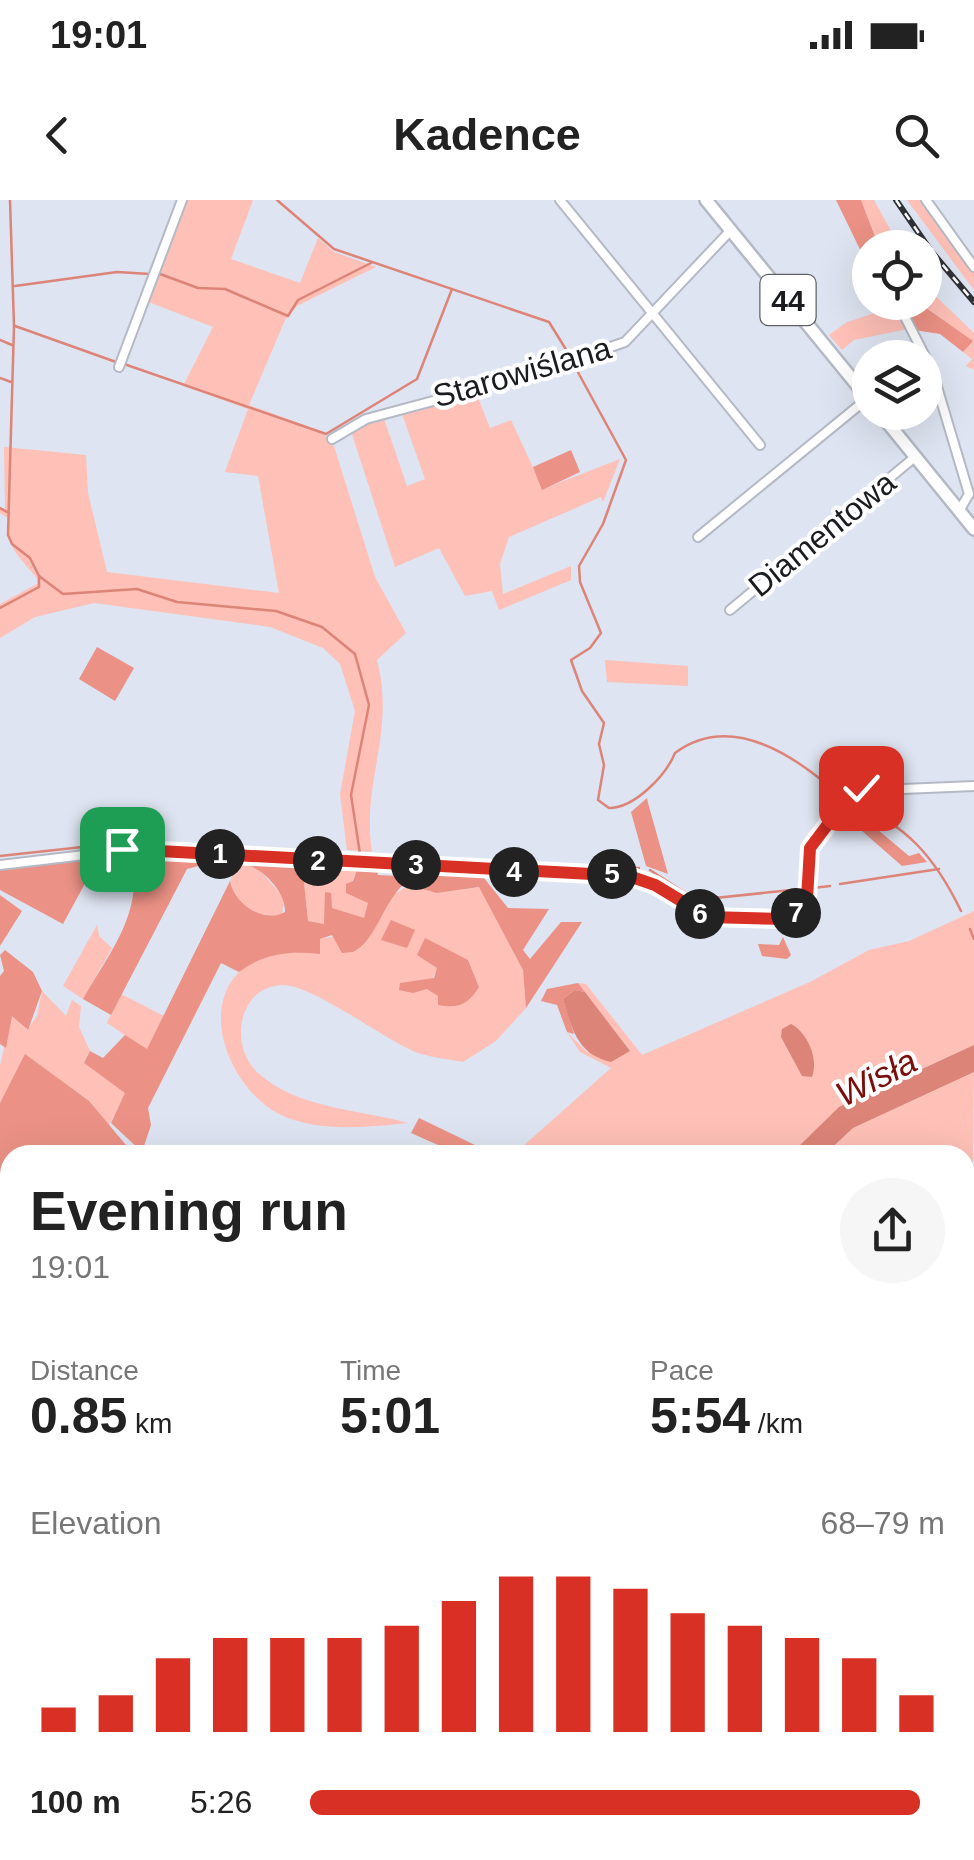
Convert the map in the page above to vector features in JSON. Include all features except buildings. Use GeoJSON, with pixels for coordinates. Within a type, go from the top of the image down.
{"type":"FeatureCollection","features":[{"type":"Feature","properties":{"kind":"main road","name":"44"},"geometry":{"type":"LineString","coordinates":[[706,200],[852,378]]}},
{"type":"Feature","properties":{"kind":"main road"},"geometry":{"type":"LineString","coordinates":[[893,430],[974,529]]}},
{"type":"Feature","properties":{"kind":"street"},"geometry":{"type":"LineString","coordinates":[[119,367],[182,200]]}},
{"type":"Feature","properties":{"kind":"street"},"geometry":{"type":"LineString","coordinates":[[560,200],[760,445]]}},
{"type":"Feature","properties":{"kind":"street"},"geometry":{"type":"LineString","coordinates":[[926,200],[974,267]]}},
{"type":"Feature","properties":{"kind":"street","name":"Starowiślana"},"geometry":{"type":"LineString","coordinates":[[332,440],[366,419],[530,374],[625,342],[731,230]]}},
{"type":"Feature","properties":{"kind":"street"},"geometry":{"type":"LineString","coordinates":[[907,320],[932,370],[969,494],[959,511]]}},
{"type":"Feature","properties":{"kind":"street"},"geometry":{"type":"LineString","coordinates":[[698,537],[852,413]]}},
{"type":"Feature","properties":{"kind":"street","name":"Diamentowa"},"geometry":{"type":"LineString","coordinates":[[730,610],[915,457]]}},
{"type":"Feature","properties":{"kind":"street"},"geometry":{"type":"LineString","coordinates":[[960,471],[974,467]]}},
{"type":"Feature","properties":{"kind":"street"},"geometry":{"type":"LineString","coordinates":[[0,864],[135,849],[620,875],[655,885],[708,917],[785,919],[807,899],[810,848],[855,791],[974,786]]}},
{"type":"Feature","properties":{"kind":"shaded area"},"geometry":{"type":"Polygon","coordinates":[[[188,200],[253,200],[231,259],[300,283],[318,238],[334,252],[376,267],[297,306],[285,320],[249,405],[324,432],[329,444],[333,443],[375,577],[406,633],[377,660],[383,711],[371,803],[372,852],[347,850],[340,794],[355,711],[340,664],[323,648],[270,627],[94,603],[35,617],[0,638],[0,604],[37,584],[37,578],[11,544],[9,519],[0,513],[0,507],[5,509],[4,447],[86,455],[88,493],[107,572],[279,593],[258,476],[225,472],[248,409],[183,386],[213,327],[146,301],[188,200]]]}},
{"type":"Feature","properties":{"kind":"shaded area"},"geometry":{"type":"Polygon","coordinates":[[[836,200],[861,200],[872,230],[852,233],[836,200]]]}},
{"type":"Feature","properties":{"kind":"shaded area"},"geometry":{"type":"Polygon","coordinates":[[[861,200],[874,200],[891,230],[872,230],[861,200]]]}},
{"type":"Feature","properties":{"kind":"shaded area"},"geometry":{"type":"Polygon","coordinates":[[[907,200],[923,200],[974,273],[974,290],[942,247],[942,230],[929,230],[907,200]]]}},
{"type":"Feature","properties":{"kind":"shaded area"},"geometry":{"type":"Polygon","coordinates":[[[942,302],[974,333],[974,370],[966,366],[972,359],[963,352],[972,341],[942,319],[942,302]]]}},
{"type":"Feature","properties":{"kind":"shaded area"},"geometry":{"type":"Polygon","coordinates":[[[942,319],[973,341],[963,352],[940,334],[908,329],[906,320],[942,319]]]}},
{"type":"Feature","properties":{"kind":"shaded area"},"geometry":{"type":"Polygon","coordinates":[[[907,320],[908,329],[852,340],[842,350],[829,335],[847,322],[907,320]]]}},
{"type":"Feature","properties":{"kind":"shaded area"},"geometry":{"type":"Polygon","coordinates":[[[475,390],[490,428],[511,420],[543,489],[620,459],[603,502],[601,497],[509,537],[500,564],[503,594],[571,566],[571,580],[499,610],[492,591],[465,596],[439,548],[395,567],[351,431],[383,416],[407,486],[425,479],[401,411],[475,390]]]}},
{"type":"Feature","properties":{"kind":"shaded area"},"geometry":{"type":"Polygon","coordinates":[[[571,450],[580,472],[542,490],[533,467],[571,450]]]}},
{"type":"Feature","properties":{"kind":"shaded area"},"geometry":{"type":"Polygon","coordinates":[[[97,647],[134,668],[115,701],[79,679],[97,647]]]}},
{"type":"Feature","properties":{"kind":"shaded area"},"geometry":{"type":"Polygon","coordinates":[[[605,660],[688,666],[688,686],[607,682],[605,660]]]}},
{"type":"Feature","properties":{"kind":"shaded area"},"geometry":{"type":"Polygon","coordinates":[[[647,798],[668,874],[646,866],[631,812],[647,798]]]}},
{"type":"Feature","properties":{"kind":"shaded area"},"geometry":{"type":"Polygon","coordinates":[[[865,819],[909,856],[919,853],[927,862],[902,866],[854,824],[865,819]]]}},
{"type":"Feature","properties":{"kind":"shaded area"},"geometry":{"type":"Polygon","coordinates":[[[130,852],[202,856],[202,865],[187,869],[111,1015],[83,999],[130,911],[134,873],[130,852]]]}},
{"type":"Feature","properties":{"kind":"shaded area"},"geometry":{"type":"Polygon","coordinates":[[[101,854],[63,924],[0,890],[0,867],[101,854]]]}},
{"type":"Feature","properties":{"kind":"shaded area"},"geometry":{"type":"Polygon","coordinates":[[[240,858],[258,868],[284,898],[282,915],[265,915],[249,909],[236,897],[230,881],[240,858]]]}},
{"type":"Feature","properties":{"kind":"shaded area"},"geometry":{"type":"Polygon","coordinates":[[[245,859],[302,863],[308,921],[324,924],[325,892],[331,893],[332,908],[364,918],[368,903],[346,893],[346,884],[353,881],[358,867],[376,867],[378,875],[398,876],[401,867],[480,873],[508,908],[549,909],[523,950],[530,959],[561,922],[582,922],[526,1008],[523,970],[479,887],[437,893],[404,884],[368,939],[353,952],[342,953],[332,935],[320,939],[320,954],[278,955],[239,972],[221,963],[148,1108],[151,1125],[144,1145],[135,1145],[111,1123],[125,1093],[84,1063],[90,1051],[103,1058],[125,1035],[147,1049],[230,881],[237,897],[251,910],[268,915],[285,912],[282,897],[272,882],[259,870],[244,864],[245,859]]]}},
{"type":"Feature","properties":{"kind":"shaded area"},"geometry":{"type":"Polygon","coordinates":[[[302,863],[359,865],[347,893],[369,903],[364,919],[331,908],[325,892],[325,924],[308,921],[302,863]]]}},
{"type":"Feature","properties":{"kind":"shaded area"},"geometry":{"type":"Polygon","coordinates":[[[412,883],[437,893],[480,887],[523,970],[526,1008],[496,1041],[463,1062],[418,1053],[311,993],[282,985],[267,988],[255,996],[242,1020],[243,1049],[258,1073],[310,1101],[408,1123],[326,1126],[279,1114],[248,1088],[226,1050],[222,1008],[227,988],[240,971],[257,960],[289,953],[320,953],[320,939],[374,929],[387,899],[412,883]],[[468,960],[438,968],[427,988],[438,996],[479,987],[468,960]]]}},
{"type":"Feature","properties":{"kind":"shaded area"},"geometry":{"type":"Polygon","coordinates":[[[0,895],[22,911],[0,946],[0,895]]]}},
{"type":"Feature","properties":{"kind":"shaded area"},"geometry":{"type":"Polygon","coordinates":[[[974,911],[974,1045],[906,1076],[805,1145],[524,1145],[611,1068],[580,1052],[567,1032],[587,1052],[630,1051],[578,983],[586,984],[642,1055],[810,982],[869,950],[909,941],[974,911]]]}},
{"type":"Feature","properties":{"kind":"shaded area"},"geometry":{"type":"Polygon","coordinates":[[[391,920],[415,930],[407,948],[381,940],[391,920]]]}},
{"type":"Feature","properties":{"kind":"shaded area"},"geometry":{"type":"Polygon","coordinates":[[[97,925],[99,936],[112,948],[83,999],[63,986],[97,925]]]}},
{"type":"Feature","properties":{"kind":"shaded area"},"geometry":{"type":"Polygon","coordinates":[[[783,937],[791,955],[787,959],[762,956],[758,944],[779,945],[783,937]]]}},
{"type":"Feature","properties":{"kind":"shaded area"},"geometry":{"type":"Polygon","coordinates":[[[425,938],[468,960],[479,987],[467,1001],[457,1006],[438,1005],[438,996],[427,989],[413,993],[399,990],[400,983],[434,978],[437,968],[417,955],[425,938]]]}},
{"type":"Feature","properties":{"kind":"shaded area"},"geometry":{"type":"Polygon","coordinates":[[[5,950],[33,972],[42,991],[28,1030],[12,1016],[6,1048],[0,1044],[0,976],[4,971],[0,955],[5,950]]]}},
{"type":"Feature","properties":{"kind":"shaded area"},"geometry":{"type":"Polygon","coordinates":[[[578,983],[585,992],[575,990],[563,999],[574,1034],[567,1032],[557,1005],[541,1001],[547,989],[578,983]]]}},
{"type":"Feature","properties":{"kind":"shaded area"},"geometry":{"type":"Polygon","coordinates":[[[575,990],[585,992],[630,1051],[611,1062],[583,1046],[563,999],[575,990]]]}},
{"type":"Feature","properties":{"kind":"shaded area"},"geometry":{"type":"Polygon","coordinates":[[[42,991],[66,1016],[72,1000],[81,1006],[79,1027],[90,1051],[84,1063],[126,1093],[108,1127],[89,1101],[25,1055],[0,1103],[0,1065],[12,1015],[27,1030],[37,1016],[42,991]]]}},
{"type":"Feature","properties":{"kind":"shaded area"},"geometry":{"type":"Polygon","coordinates":[[[121,994],[164,1016],[147,1050],[107,1023],[121,994]]]}},
{"type":"Feature","properties":{"kind":"shaded area"},"geometry":{"type":"Polygon","coordinates":[[[791,1024],[810,1047],[812,1077],[802,1076],[781,1037],[782,1029],[791,1024]]]}},
{"type":"Feature","properties":{"kind":"shaded area"},"geometry":{"type":"Polygon","coordinates":[[[974,1045],[974,1072],[853,1128],[835,1145],[800,1145],[839,1107],[974,1045]]]}},
{"type":"Feature","properties":{"kind":"shaded area"},"geometry":{"type":"Polygon","coordinates":[[[25,1054],[89,1101],[126,1145],[0,1145],[0,1103],[25,1054]]]}},
{"type":"Feature","properties":{"kind":"shaded area"},"geometry":{"type":"Polygon","coordinates":[[[974,1072],[973,1145],[835,1145],[853,1128],[974,1072]]]}},
{"type":"Feature","properties":{"kind":"shaded area"},"geometry":{"type":"Polygon","coordinates":[[[419,1118],[475,1145],[438,1145],[411,1133],[419,1118]]]}},
{"type":"Feature","properties":{"kind":"waterway"},"geometry":{"type":"LineString","coordinates":[[0,608],[39,587],[39,576],[30,558],[12,544],[8,535],[14,326],[10,200]]}},
{"type":"Feature","properties":{"kind":"waterway"},"geometry":{"type":"LineString","coordinates":[[277,200],[334,249],[549,322],[570,356]]}},
{"type":"Feature","properties":{"kind":"waterway"},"geometry":{"type":"LineString","coordinates":[[160,274],[198,288],[225,289],[288,316],[298,300],[371,263]]}},
{"type":"Feature","properties":{"kind":"waterway"},"geometry":{"type":"LineString","coordinates":[[15,286],[117,272],[150,274]]}},
{"type":"Feature","properties":{"kind":"waterway"},"geometry":{"type":"LineString","coordinates":[[124,364],[326,434],[417,379],[452,289]]}},
{"type":"Feature","properties":{"kind":"waterway"},"geometry":{"type":"LineString","coordinates":[[15,326],[116,362]]}},
{"type":"Feature","properties":{"kind":"waterway"},"geometry":{"type":"LineString","coordinates":[[0,340],[12,345]]}},
{"type":"Feature","properties":{"kind":"waterway"},"geometry":{"type":"LineString","coordinates":[[574,365],[626,460],[603,524],[579,566],[580,582],[601,633],[590,648],[571,660],[582,691],[604,723],[599,744],[604,765],[598,800],[609,808],[629,802],[657,780],[675,753],[696,741],[718,736],[762,744],[783,754],[839,795]]}},
{"type":"Feature","properties":{"kind":"waterway"},"geometry":{"type":"LineString","coordinates":[[0,378],[11,382]]}},
{"type":"Feature","properties":{"kind":"waterway"},"geometry":{"type":"LineString","coordinates":[[0,508],[9,513]]}},
{"type":"Feature","properties":{"kind":"waterway"},"geometry":{"type":"LineString","coordinates":[[39,576],[63,594],[137,589],[177,602],[276,611],[322,627],[355,654],[369,705],[351,795],[360,854]]}},
{"type":"Feature","properties":{"kind":"waterway"},"geometry":{"type":"LineString","coordinates":[[851,803],[888,821],[917,845],[941,875],[961,911]]}},
{"type":"Feature","properties":{"kind":"waterway"},"geometry":{"type":"LineString","coordinates":[[109,844],[234,847]]}},
{"type":"Feature","properties":{"kind":"waterway"},"geometry":{"type":"LineString","coordinates":[[0,856],[101,845]]}},
{"type":"Feature","properties":{"kind":"waterway"},"geometry":{"type":"LineString","coordinates":[[252,849],[463,861]]}},
{"type":"Feature","properties":{"kind":"waterway"},"geometry":{"type":"LineString","coordinates":[[476,862],[639,868]]}},
{"type":"Feature","properties":{"kind":"waterway"},"geometry":{"type":"LineString","coordinates":[[840,884],[939,869]]}},
{"type":"Feature","properties":{"kind":"waterway"},"geometry":{"type":"LineString","coordinates":[[650,870],[696,900],[801,889]]}},
{"type":"Feature","properties":{"kind":"waterway"},"geometry":{"type":"LineString","coordinates":[[813,888],[830,886]]}},
{"type":"Feature","properties":{"kind":"waterway"},"geometry":{"type":"LineString","coordinates":[[970,929],[974,939]]}},
{"type":"Feature","properties":{"kind":"railway"},"geometry":{"type":"LineString","coordinates":[[896,200],[931,251],[974,302]]}},
{"type":"Feature","properties":{"kind":"route"},"geometry":{"type":"LineString","coordinates":[[122,849],[556,875],[612,874],[655,885],[708,917],[785,919],[807,899],[810,848],[850,795],[861,788]]}},
{"type":"Feature","properties":{"kind":"water label","name":"Wisła"},"geometry":{"type":"Point","coordinates":[876,1077]}}]}
